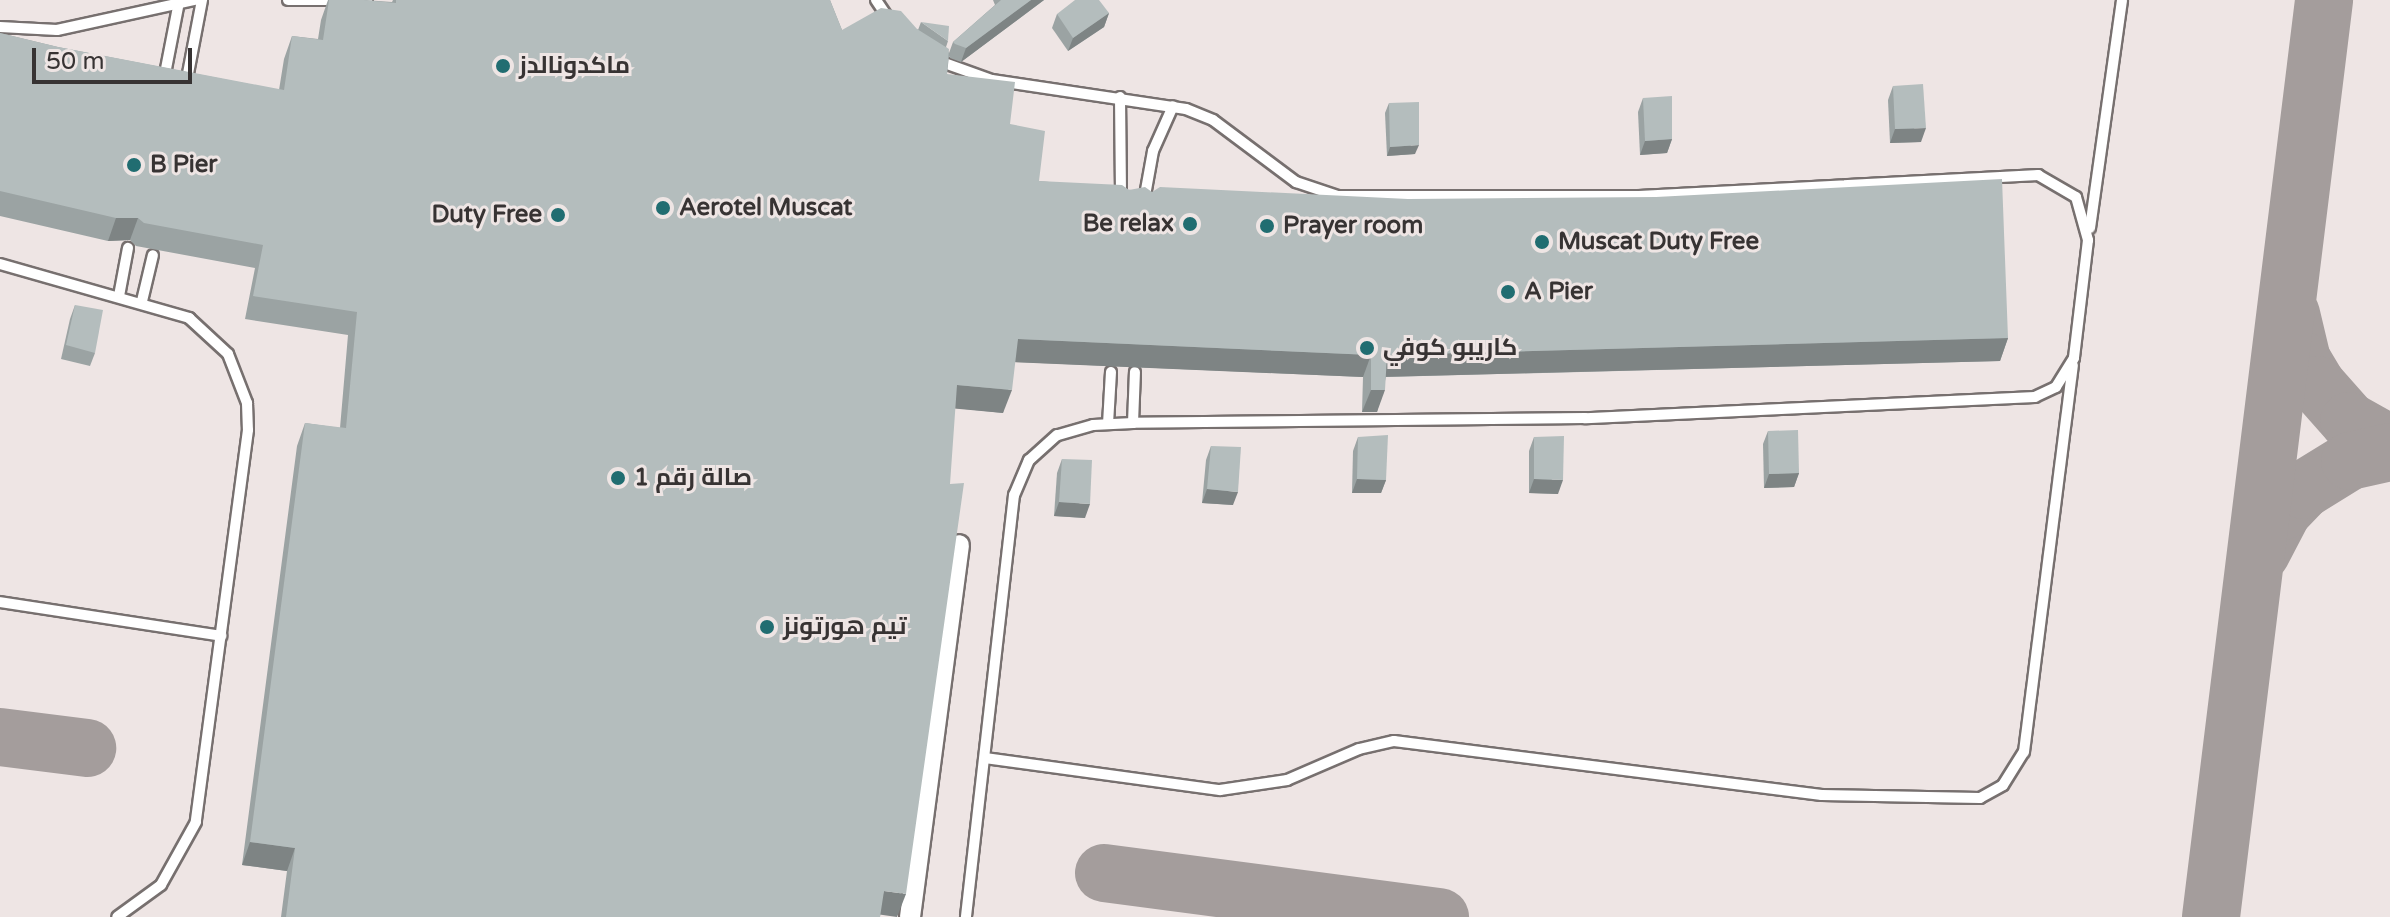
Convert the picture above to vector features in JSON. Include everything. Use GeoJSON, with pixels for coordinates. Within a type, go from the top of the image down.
{"type":"FeatureCollection","features":[{"type":"Feature","properties":{"kind":"street"},"geometry":{"type":"LineString","coordinates":[[910,917],[959,545]]}},
{"type":"Feature","properties":{"kind":"lane"},"geometry":{"type":"LineString","coordinates":[[0,27],[88,26],[195,0]]}},
{"type":"Feature","properties":{"kind":"lane"},"geometry":{"type":"LineString","coordinates":[[185,86],[202,0]]}},
{"type":"Feature","properties":{"kind":"lane"},"geometry":{"type":"LineString","coordinates":[[288,0],[367,0]]}},
{"type":"Feature","properties":{"kind":"lane"},"geometry":{"type":"LineString","coordinates":[[876,0],[900,32]]}},
{"type":"Feature","properties":{"kind":"lane"},"geometry":{"type":"LineString","coordinates":[[985,758],[1220,790],[1287,780],[1359,749],[1394,741],[1822,795],[1980,798],[2003,785],[2024,752],[2088,240],[2122,0]]}},
{"type":"Feature","properties":{"kind":"lane"},"geometry":{"type":"LineString","coordinates":[[164,82],[179,2]]}},
{"type":"Feature","properties":{"kind":"lane"},"geometry":{"type":"LineString","coordinates":[[927,56],[992,80],[1173,106],[1213,120],[1296,182],[1338,196],[1639,196],[2038,175],[2076,197],[2088,240]]}},
{"type":"Feature","properties":{"kind":"lane"},"geometry":{"type":"LineString","coordinates":[[1120,97],[1121,205]]}},
{"type":"Feature","properties":{"kind":"lane"},"geometry":{"type":"LineString","coordinates":[[1144,207],[1153,151],[1173,106]]}},
{"type":"Feature","properties":{"kind":"lane"},"geometry":{"type":"LineString","coordinates":[[119,296],[128,248]]}},
{"type":"Feature","properties":{"kind":"lane"},"geometry":{"type":"LineString","coordinates":[[142,301],[153,255]]}},
{"type":"Feature","properties":{"kind":"lane"},"geometry":{"type":"LineString","coordinates":[[0,264],[142,301],[189,318],[211,334],[240,377],[247,403],[196,822],[188,845],[161,885],[117,917]]}},
{"type":"Feature","properties":{"kind":"lane"},"geometry":{"type":"LineString","coordinates":[[966,917],[1020,477],[1057,435],[1108,424],[1133,423],[1585,418],[2023,399],[2056,387],[2074,358]]}},
{"type":"Feature","properties":{"kind":"lane"},"geometry":{"type":"LineString","coordinates":[[1108,424],[1111,372]]}},
{"type":"Feature","properties":{"kind":"lane"},"geometry":{"type":"LineString","coordinates":[[1133,423],[1135,372]]}},
{"type":"Feature","properties":{"kind":"lane"},"geometry":{"type":"LineString","coordinates":[[0,602],[221,636]]}},
{"type":"Feature","properties":{"kind":"building","name":"صالة رقم 1"},"geometry":{"type":"Polygon","coordinates":[[[329,0],[396,3],[396,0],[830,0],[842,30],[881,8],[901,11],[917,29],[949,49],[947,74],[1015,82],[1010,124],[1045,131],[1039,181],[1122,185],[1129,190],[1145,187],[1152,192],[1160,187],[1408,199],[1656,197],[2002,179],[2008,338],[1387,355],[1385,390],[1371,390],[1371,355],[1018,339],[1012,390],[957,385],[950,484],[964,483],[906,894],[884,891],[880,917],[286,917],[295,848],[250,842],[305,423],[346,428],[357,312],[253,296],[263,245],[144,223],[138,218],[116,218],[0,191],[0,33],[284,90],[292,36],[323,40],[329,0]]]}},
{"type":"Feature","properties":{"kind":"building"},"geometry":{"type":"Polygon","coordinates":[[[1001,0],[1031,0],[966,48],[953,42],[1001,0]]]}},
{"type":"Feature","properties":{"kind":"building"},"geometry":{"type":"Polygon","coordinates":[[[1075,0],[1099,0],[1109,13],[1073,38],[1057,14],[1075,0]]]}},
{"type":"Feature","properties":{"kind":"building"},"geometry":{"type":"Polygon","coordinates":[[[921,22],[949,26],[948,41],[921,22]]]}},
{"type":"Feature","properties":{"kind":"building"},"geometry":{"type":"Polygon","coordinates":[[[1923,84],[1926,128],[1895,129],[1893,86],[1923,84]]]}},
{"type":"Feature","properties":{"kind":"building"},"geometry":{"type":"Polygon","coordinates":[[[1672,96],[1672,139],[1645,141],[1643,98],[1672,96]]]}},
{"type":"Feature","properties":{"kind":"building"},"geometry":{"type":"Polygon","coordinates":[[[1419,102],[1419,145],[1390,147],[1389,103],[1419,102]]]}},
{"type":"Feature","properties":{"kind":"building"},"geometry":{"type":"Polygon","coordinates":[[[75,305],[103,310],[95,353],[66,345],[75,305]]]}},
{"type":"Feature","properties":{"kind":"building"},"geometry":{"type":"Polygon","coordinates":[[[1798,430],[1799,473],[1769,474],[1768,431],[1798,430]]]}},
{"type":"Feature","properties":{"kind":"building"},"geometry":{"type":"Polygon","coordinates":[[[1388,435],[1386,480],[1357,479],[1358,437],[1388,435]]]}},
{"type":"Feature","properties":{"kind":"building"},"geometry":{"type":"Polygon","coordinates":[[[1564,436],[1563,480],[1534,479],[1534,437],[1564,436]]]}},
{"type":"Feature","properties":{"kind":"building"},"geometry":{"type":"Polygon","coordinates":[[[1211,446],[1241,447],[1238,492],[1207,489],[1211,446]]]}},
{"type":"Feature","properties":{"kind":"building"},"geometry":{"type":"Polygon","coordinates":[[[1062,459],[1092,460],[1090,504],[1059,502],[1062,459]]]}},
{"type":"Feature","properties":{"kind":"taxiway"},"geometry":{"type":"LineString","coordinates":[[2211,917],[2324,0]]}},
{"type":"Feature","properties":{"kind":"taxiway"},"geometry":{"type":"LineString","coordinates":[[2291,314],[2302,360],[2317,385],[2349,421],[2390,444]]}},
{"type":"Feature","properties":{"kind":"taxiway"},"geometry":{"type":"LineString","coordinates":[[2261,553],[2283,511],[2303,490],[2350,461],[2390,452]]}},
{"type":"Feature","properties":{"kind":"taxiway"},"geometry":{"type":"LineString","coordinates":[[0,737],[87,748]]}},
{"type":"Feature","properties":{"kind":"taxiway"},"geometry":{"type":"LineString","coordinates":[[1104,873],[1440,917]]}},
{"type":"Feature","properties":{"kind":"place","name":"ماكدونالدز"},"geometry":{"type":"Point","coordinates":[503,66]}},
{"type":"Feature","properties":{"kind":"place","name":"B Pier"},"geometry":{"type":"Point","coordinates":[134,165]}},
{"type":"Feature","properties":{"kind":"place","name":"Aerotel Muscat"},"geometry":{"type":"Point","coordinates":[663,208]}},
{"type":"Feature","properties":{"kind":"place","name":"Duty Free"},"geometry":{"type":"Point","coordinates":[558,215]}},
{"type":"Feature","properties":{"kind":"place","name":"Be relax"},"geometry":{"type":"Point","coordinates":[1190,224]}},
{"type":"Feature","properties":{"kind":"place","name":"Prayer room"},"geometry":{"type":"Point","coordinates":[1267,226]}},
{"type":"Feature","properties":{"kind":"place","name":"Muscat Duty Free"},"geometry":{"type":"Point","coordinates":[1542,242]}},
{"type":"Feature","properties":{"kind":"place","name":"A Pier"},"geometry":{"type":"Point","coordinates":[1508,292]}},
{"type":"Feature","properties":{"kind":"place","name":"كاريبو كوفي"},"geometry":{"type":"Point","coordinates":[1367,348]}},
{"type":"Feature","properties":{"kind":"place","name":"صالة رقم 1"},"geometry":{"type":"Point","coordinates":[618,478]}},
{"type":"Feature","properties":{"kind":"place","name":"تيم هورتونز"},"geometry":{"type":"Point","coordinates":[767,627]}}]}
